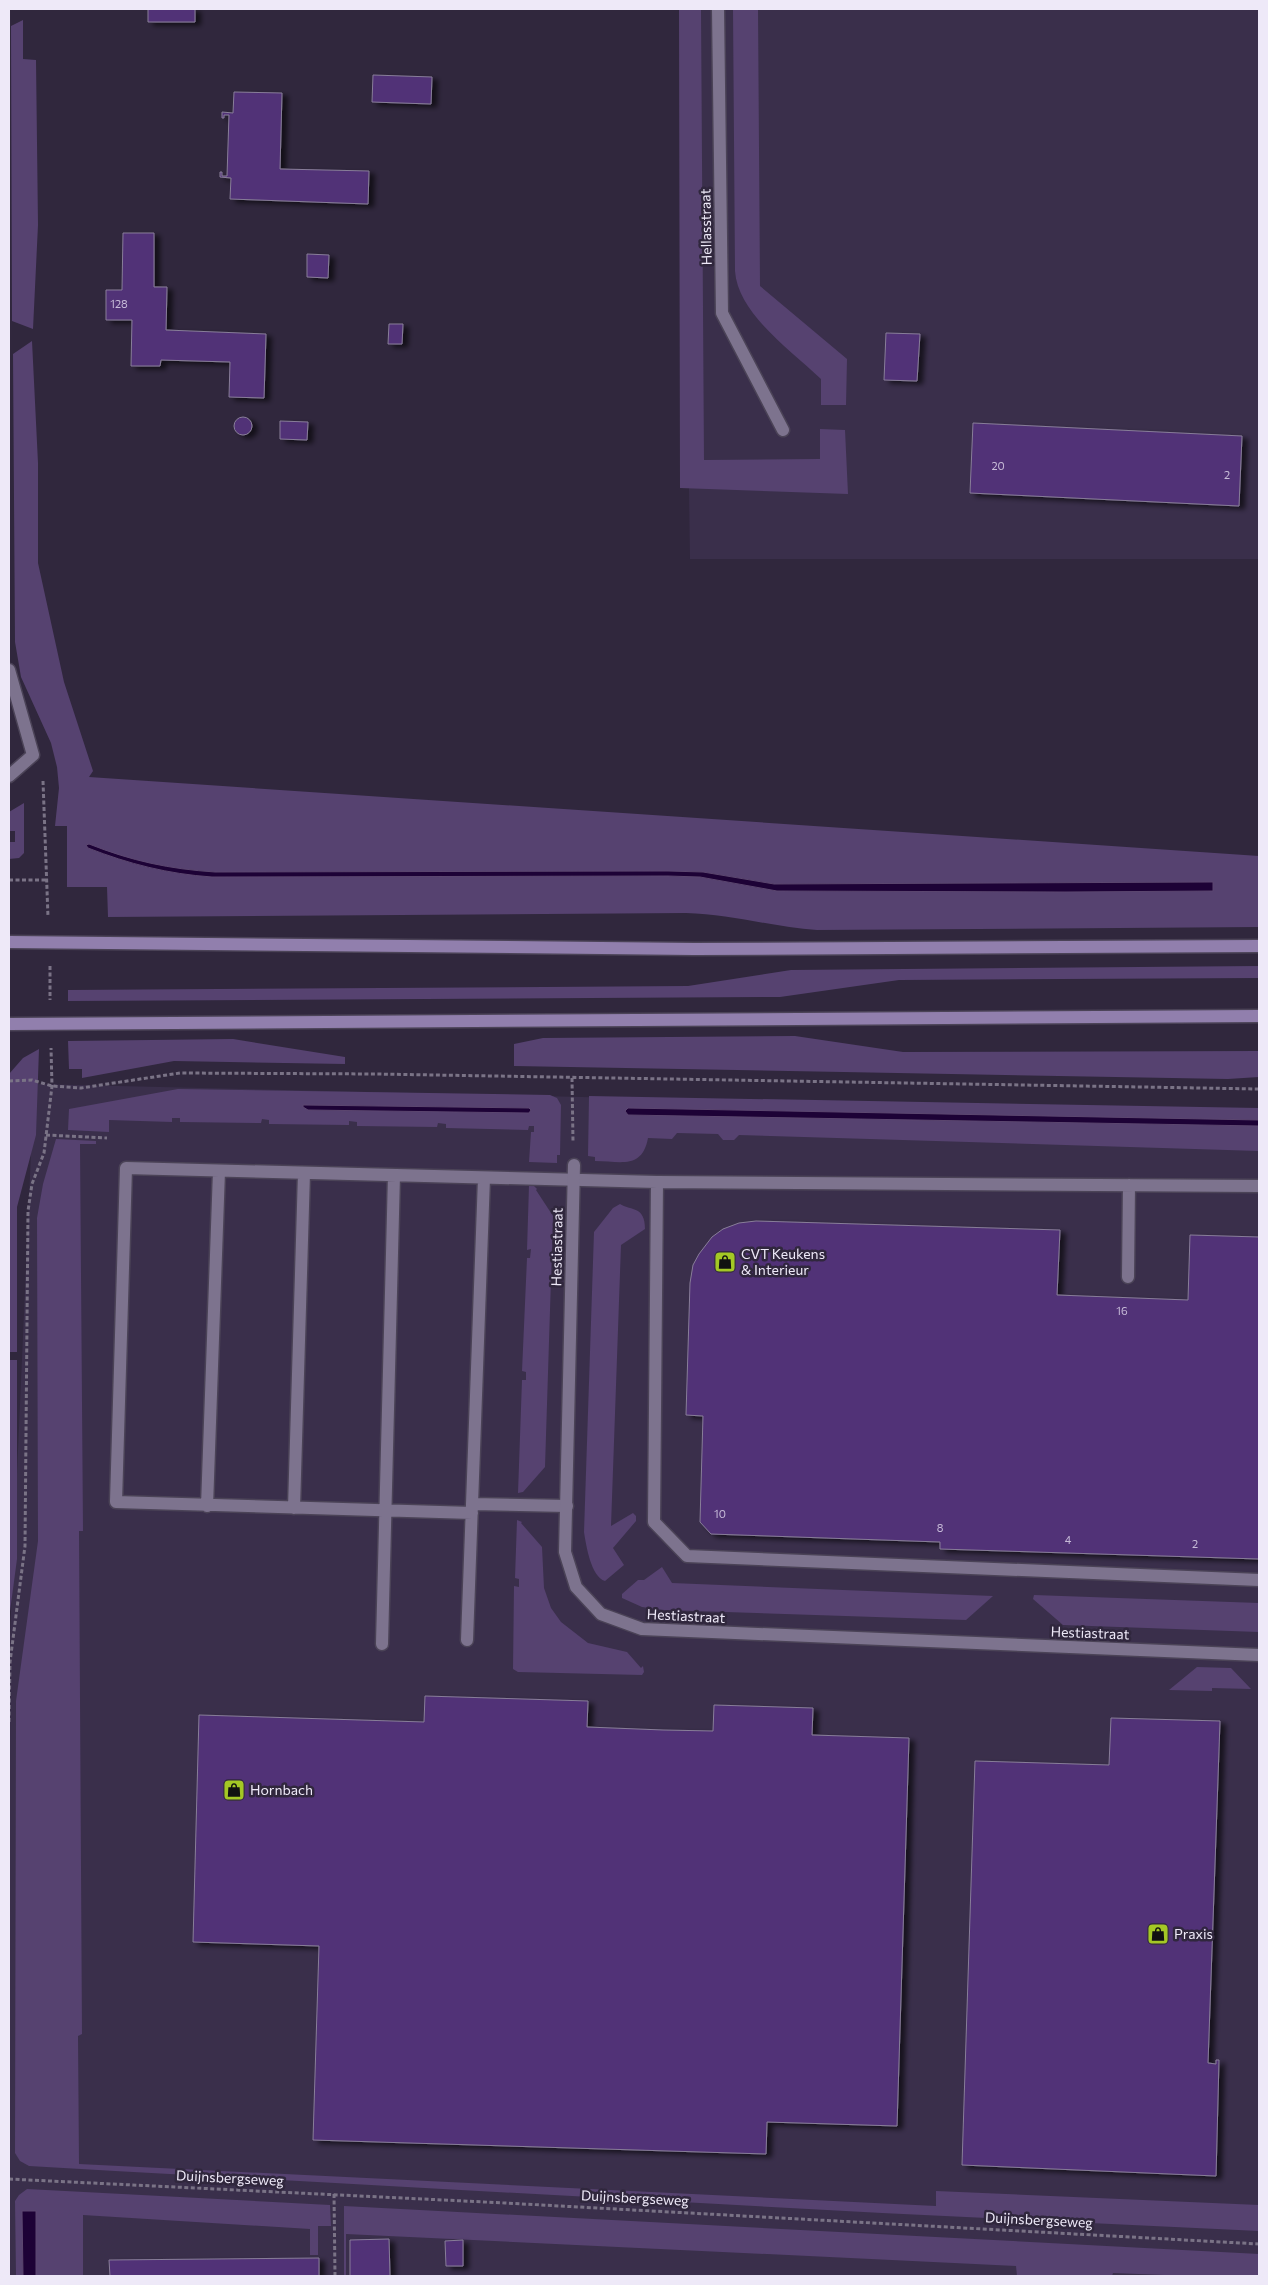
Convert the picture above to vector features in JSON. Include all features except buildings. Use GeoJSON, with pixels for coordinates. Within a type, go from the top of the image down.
{"type":"FeatureCollection","features":[{"type":"Feature","properties":{"kind":"main road"},"geometry":{"type":"LineString","coordinates":[[9,942],[694,949],[1259,946]]}},
{"type":"Feature","properties":{"kind":"main road"},"geometry":{"type":"LineString","coordinates":[[9,1024],[1259,1016]]}},
{"type":"Feature","properties":{"kind":"street","name":"Hellasstraat"},"geometry":{"type":"LineString","coordinates":[[718,9],[722,313],[783,430]]}},
{"type":"Feature","properties":{"kind":"street"},"geometry":{"type":"LineString","coordinates":[[9,670],[33,755],[9,776]]}},
{"type":"Feature","properties":{"kind":"street","name":"Hestiastraat"},"geometry":{"type":"LineString","coordinates":[[574,1165],[566,1552],[576,1587],[601,1614],[642,1629],[1259,1655]]}},
{"type":"Feature","properties":{"kind":"street"},"geometry":{"type":"LineString","coordinates":[[567,1506],[385,1510],[116,1502],[126,1168],[657,1182],[1259,1186]]}},
{"type":"Feature","properties":{"kind":"street"},"geometry":{"type":"LineString","coordinates":[[207,1506],[219,1170]]}},
{"type":"Feature","properties":{"kind":"street"},"geometry":{"type":"LineString","coordinates":[[294,1508],[304,1173]]}},
{"type":"Feature","properties":{"kind":"street"},"geometry":{"type":"LineString","coordinates":[[382,1644],[394,1175]]}},
{"type":"Feature","properties":{"kind":"street"},"geometry":{"type":"LineString","coordinates":[[467,1640],[484,1178]]}},
{"type":"Feature","properties":{"kind":"street"},"geometry":{"type":"LineString","coordinates":[[657,1182],[654,1522],[687,1556],[1259,1580]]}},
{"type":"Feature","properties":{"kind":"street"},"geometry":{"type":"LineString","coordinates":[[1128,1277],[1129,1185]]}},
{"type":"Feature","properties":{"kind":"path"},"geometry":{"type":"LineString","coordinates":[[9,880],[46,880]]}},
{"type":"Feature","properties":{"kind":"path"},"geometry":{"type":"LineString","coordinates":[[9,1081],[32,1080],[52,1086],[81,1088],[180,1073],[376,1074],[1259,1089]]}},
{"type":"Feature","properties":{"kind":"path"},"geometry":{"type":"LineString","coordinates":[[572,1078],[574,1165]]}},
{"type":"Feature","properties":{"kind":"path"},"geometry":{"type":"LineString","coordinates":[[9,1722],[10,1662],[25,1546],[28,1211],[32,1184],[44,1153],[52,1086]]}},
{"type":"Feature","properties":{"kind":"path"},"geometry":{"type":"LineString","coordinates":[[46,1135],[107,1138]]}},
{"type":"Feature","properties":{"kind":"path","name":"Duijnsbergseweg"},"geometry":{"type":"LineString","coordinates":[[9,2179],[334,2194],[1259,2244]]}},
{"type":"Feature","properties":{"kind":"path"},"geometry":{"type":"LineString","coordinates":[[334,2194],[335,2276]]}},
{"type":"Feature","properties":{"kind":"shaded area"},"geometry":{"type":"Polygon","coordinates":[[[679,9],[701,9],[704,460],[820,459],[820,429],[845,430],[848,494],[680,488],[679,9]]]}},
{"type":"Feature","properties":{"kind":"shaded area"},"geometry":{"type":"Polygon","coordinates":[[[682,9],[1259,9],[1259,559],[690,559],[682,9]]]}},
{"type":"Feature","properties":{"kind":"shaded area"},"geometry":{"type":"Polygon","coordinates":[[[733,9],[758,9],[760,286],[847,359],[846,405],[821,405],[821,379],[768,330],[745,302],[738,287],[735,271],[733,9]]]}},
{"type":"Feature","properties":{"kind":"shaded area"},"geometry":{"type":"Polygon","coordinates":[[[23,20],[23,59],[36,60],[38,225],[33,329],[12,321],[11,26],[23,20]]]}},
{"type":"Feature","properties":{"kind":"shaded area"},"geometry":{"type":"Polygon","coordinates":[[[32,341],[38,463],[38,563],[64,682],[93,771],[89,777],[1259,856],[1259,927],[817,930],[686,913],[108,917],[107,887],[67,887],[67,826],[55,826],[59,788],[57,767],[51,743],[21,677],[15,642],[13,354],[32,341]],[[88,848],[118,859],[149,867],[212,877],[668,876],[700,877],[777,891],[1066,892],[1213,890],[1213,882],[774,884],[703,872],[668,871],[215,872],[163,867],[88,848]]]}},
{"type":"Feature","properties":{"kind":"shaded area"},"geometry":{"type":"Polygon","coordinates":[[[24,803],[24,853],[19,858],[9,859],[9,842],[15,842],[15,831],[9,831],[9,812],[24,803]]]}},
{"type":"Feature","properties":{"kind":"shaded area"},"geometry":{"type":"Polygon","coordinates":[[[89,844],[151,863],[182,869],[215,872],[668,871],[703,872],[774,884],[1213,882],[1213,891],[777,891],[700,877],[668,876],[212,877],[164,871],[118,859],[88,848],[86,845],[89,844]]]}},
{"type":"Feature","properties":{"kind":"shaded area"},"geometry":{"type":"Polygon","coordinates":[[[1259,966],[1259,978],[899,980],[780,997],[68,1001],[68,990],[688,986],[791,970],[1259,966]]]}},
{"type":"Feature","properties":{"kind":"shaded area"},"geometry":{"type":"Polygon","coordinates":[[[795,1036],[903,1052],[1259,1051],[1259,1077],[1228,1079],[514,1066],[514,1044],[543,1038],[795,1036]]]}},
{"type":"Feature","properties":{"kind":"shaded area"},"geometry":{"type":"Polygon","coordinates":[[[233,1039],[345,1057],[345,1064],[174,1061],[82,1078],[82,1069],[69,1069],[68,1041],[233,1039]]]}},
{"type":"Feature","properties":{"kind":"shaded area"},"geometry":{"type":"Polygon","coordinates":[[[39,1049],[36,1135],[17,1207],[17,1352],[9,1352],[9,1074],[23,1058],[39,1049]]]}},
{"type":"Feature","properties":{"kind":"shaded area"},"geometry":{"type":"Polygon","coordinates":[[[34,1084],[1259,1113],[1259,2276],[9,2276],[9,1656],[34,1084]]]}},
{"type":"Feature","properties":{"kind":"shaded area"},"geometry":{"type":"Polygon","coordinates":[[[178,1089],[550,1095],[557,1098],[561,1105],[560,1155],[557,1155],[557,1163],[529,1162],[531,1132],[534,1132],[534,1126],[529,1126],[528,1130],[446,1128],[446,1124],[438,1123],[437,1127],[357,1126],[357,1122],[349,1121],[349,1125],[269,1124],[269,1120],[262,1119],[261,1123],[180,1122],[180,1118],[172,1118],[172,1122],[109,1120],[109,1132],[68,1130],[69,1109],[178,1089]],[[303,1105],[309,1110],[530,1112],[529,1108],[303,1105]]]}},
{"type":"Feature","properties":{"kind":"shaded area"},"geometry":{"type":"Polygon","coordinates":[[[589,1096],[1259,1108],[1259,1120],[628,1115],[1259,1126],[1259,1151],[739,1135],[734,1140],[723,1140],[718,1134],[677,1133],[672,1139],[648,1138],[641,1155],[629,1162],[595,1161],[595,1157],[588,1156],[589,1096]]]}},
{"type":"Feature","properties":{"kind":"shaded area"},"geometry":{"type":"Polygon","coordinates":[[[303,1105],[529,1108],[531,1110],[529,1113],[308,1110],[303,1105]]]}},
{"type":"Feature","properties":{"kind":"shaded area"},"geometry":{"type":"Polygon","coordinates":[[[628,1108],[1259,1120],[1259,1126],[628,1115],[625,1111],[628,1108]]]}},
{"type":"Feature","properties":{"kind":"shaded area"},"geometry":{"type":"Polygon","coordinates":[[[56,1139],[96,1141],[96,1144],[80,1144],[83,1531],[79,1531],[82,2034],[78,2036],[79,2164],[936,2206],[936,2191],[1259,2205],[1259,2231],[882,2213],[115,2171],[29,2166],[20,2161],[15,2153],[16,1701],[38,1541],[37,1218],[43,1184],[56,1139]]]}},
{"type":"Feature","properties":{"kind":"shaded area"},"geometry":{"type":"Polygon","coordinates":[[[529,1185],[533,1185],[537,1189],[553,1216],[545,1467],[523,1492],[518,1493],[522,1380],[526,1380],[526,1372],[522,1371],[527,1258],[530,1258],[531,1249],[527,1250],[529,1185]]]}},
{"type":"Feature","properties":{"kind":"shaded area"},"geometry":{"type":"Polygon","coordinates":[[[620,1204],[637,1210],[643,1216],[645,1229],[621,1245],[611,1526],[633,1513],[636,1516],[636,1521],[613,1548],[624,1565],[605,1581],[600,1578],[593,1567],[584,1532],[594,1232],[613,1208],[620,1204]]]}},
{"type":"Feature","properties":{"kind":"shaded area"},"geometry":{"type":"Polygon","coordinates":[[[9,1360],[17,1360],[17,1559],[9,1619],[9,1360]]]}},
{"type":"Feature","properties":{"kind":"shaded area"},"geometry":{"type":"Polygon","coordinates":[[[517,1520],[522,1522],[542,1547],[544,1588],[551,1608],[561,1622],[588,1643],[627,1652],[641,1668],[643,1666],[644,1672],[642,1675],[518,1672],[513,1669],[514,1586],[519,1587],[519,1579],[515,1578],[517,1520]]]}},
{"type":"Feature","properties":{"kind":"shaded area"},"geometry":{"type":"Polygon","coordinates":[[[662,1567],[672,1583],[993,1596],[966,1620],[664,1610],[642,1607],[622,1598],[622,1594],[638,1580],[644,1580],[662,1567]]]}},
{"type":"Feature","properties":{"kind":"shaded area"},"geometry":{"type":"Polygon","coordinates":[[[1034,1595],[1259,1603],[1259,1632],[1063,1625],[1033,1599],[1034,1595]]]}},
{"type":"Feature","properties":{"kind":"shaded area"},"geometry":{"type":"Polygon","coordinates":[[[1197,1667],[1231,1668],[1251,1689],[1212,1688],[1212,1691],[1169,1690],[1197,1667]]]}},
{"type":"Feature","properties":{"kind":"shaded area"},"geometry":{"type":"Polygon","coordinates":[[[27,2189],[330,2205],[331,2226],[318,2226],[318,2255],[310,2255],[310,2229],[83,2215],[83,2276],[36,2276],[36,2211],[22,2211],[23,2276],[16,2276],[15,2201],[27,2189]]]}},
{"type":"Feature","properties":{"kind":"shaded area"},"geometry":{"type":"Polygon","coordinates":[[[344,2206],[1259,2254],[1259,2276],[1113,2273],[1112,2276],[1017,2276],[1016,2266],[346,2234],[346,2276],[344,2276],[344,2206]]]}},
{"type":"Feature","properties":{"kind":"shaded area"},"geometry":{"type":"Polygon","coordinates":[[[22,2211],[36,2211],[36,2276],[23,2276],[22,2211]]]}},
{"type":"Feature","properties":{"kind":"place","name":"CVT Keukens & Interieur"},"geometry":{"type":"Point","coordinates":[725,1262]}},
{"type":"Feature","properties":{"kind":"place","name":"Hornbach"},"geometry":{"type":"Point","coordinates":[234,1790]}},
{"type":"Feature","properties":{"kind":"place","name":"Praxis"},"geometry":{"type":"Point","coordinates":[1158,1934]}}]}
